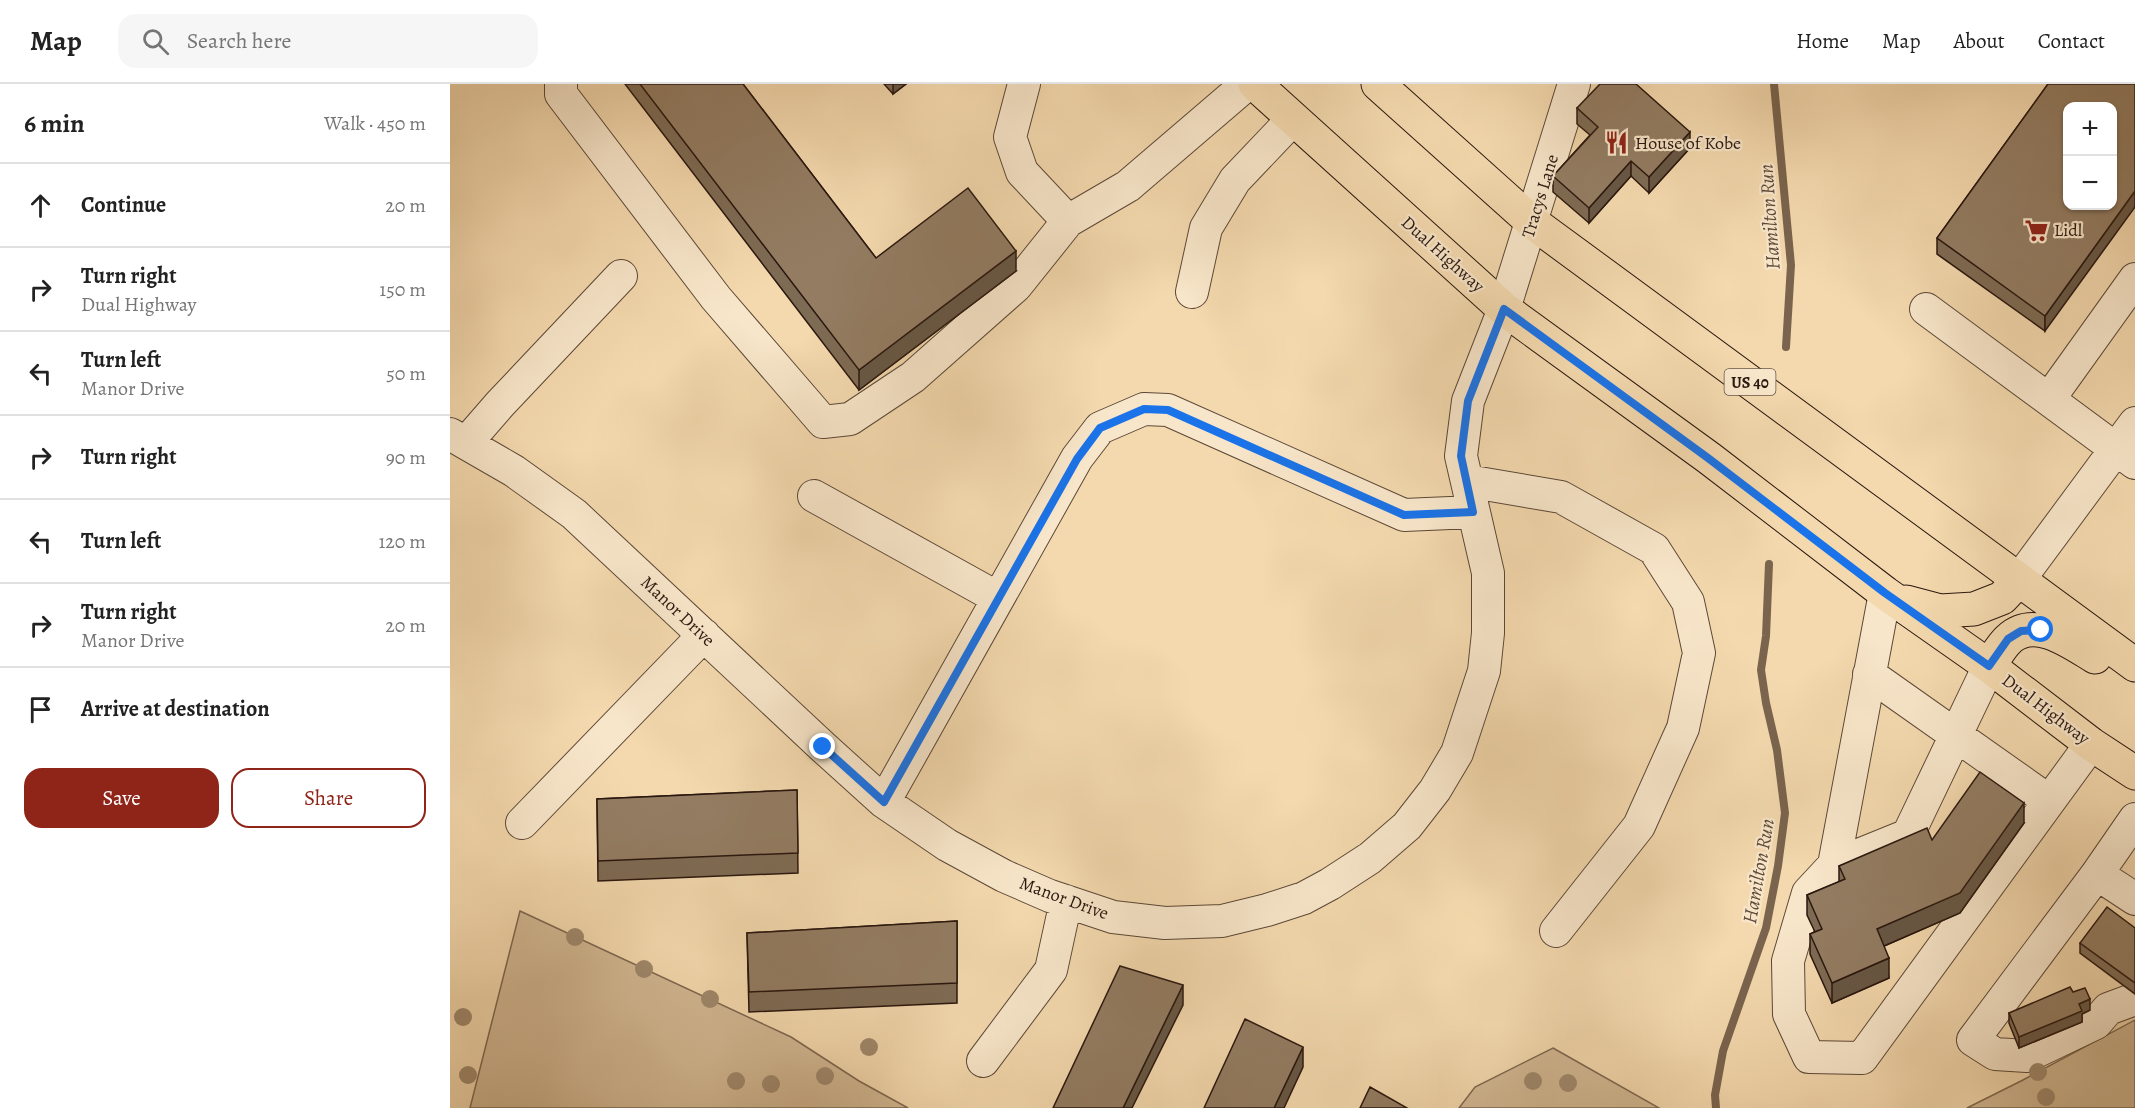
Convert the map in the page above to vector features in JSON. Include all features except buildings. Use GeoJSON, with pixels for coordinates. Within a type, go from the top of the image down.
{"type":"FeatureCollection","features":[{"type":"Feature","properties":{"kind":"main road","name":"Dual Highway"},"geometry":{"type":"LineString","coordinates":[[1255,84],[1504,309],[1708,458],[1890,596],[1989,666],[2091,744],[2135,773]]}},
{"type":"Feature","properties":{"kind":"main road","name":"US 40"},"geometry":{"type":"LineString","coordinates":[[1379,84],[1532,222],[2135,665]]}},
{"type":"Feature","properties":{"kind":"main road"},"geometry":{"type":"LineString","coordinates":[[1890,596],[1940,611],[1974,609],[2002,598],[2019,580]]}},
{"type":"Feature","properties":{"kind":"main road"},"geometry":{"type":"LineString","coordinates":[[1989,666],[2008,639],[2021,631],[2041,630],[2060,636],[2135,682]]}},
{"type":"Feature","properties":{"kind":"street"},"geometry":{"type":"LineString","coordinates":[[561,84],[561,94],[716,298],[823,422],[850,419],[913,377],[1016,286],[1068,221],[1128,186],[1247,84]]}},
{"type":"Feature","properties":{"kind":"street"},"geometry":{"type":"LineString","coordinates":[[1024,84],[1010,137],[1022,172],[1068,221]]}},
{"type":"Feature","properties":{"kind":"street","name":"Tracys Lane"},"geometry":{"type":"LineString","coordinates":[[1504,309],[1574,84]]}},
{"type":"Feature","properties":{"kind":"street"},"geometry":{"type":"LineString","coordinates":[[1192,292],[1206,228],[1234,180],[1293,119]]}},
{"type":"Feature","properties":{"kind":"street"},"geometry":{"type":"LineString","coordinates":[[459,438],[500,404],[621,276]]}},
{"type":"Feature","properties":{"kind":"street"},"geometry":{"type":"LineString","coordinates":[[2049,399],[2135,279]]}},
{"type":"Feature","properties":{"kind":"street","name":"Manor Drive"},"geometry":{"type":"LineString","coordinates":[[459,438],[514,471],[574,514],[884,802],[957,850],[1004,876],[1113,917],[1165,923],[1222,921],[1304,898],[1370,858],[1407,826],[1435,790],[1457,753],[1484,671],[1488,633],[1488,573],[1461,456],[1468,401],[1504,309]]}},
{"type":"Feature","properties":{"kind":"street"},"geometry":{"type":"LineString","coordinates":[[1926,309],[2126,456]]}},
{"type":"Feature","properties":{"kind":"street"},"geometry":{"type":"LineString","coordinates":[[884,802],[1077,459],[1100,428],[1144,409],[1168,410],[1404,515],[1473,512]]}},
{"type":"Feature","properties":{"kind":"street"},"geometry":{"type":"LineString","coordinates":[[2019,580],[2126,456],[2135,423]]}},
{"type":"Feature","properties":{"kind":"street"},"geometry":{"type":"LineString","coordinates":[[1467,481],[1561,497],[1654,549],[1688,602],[1699,653],[1683,728],[1639,826],[1556,931]]}},
{"type":"Feature","properties":{"kind":"street"},"geometry":{"type":"LineString","coordinates":[[814,496],[998,598]]}},
{"type":"Feature","properties":{"kind":"street"},"geometry":{"type":"LineString","coordinates":[[1834,865],[1869,674],[1890,596]]}},
{"type":"Feature","properties":{"kind":"street"},"geometry":{"type":"LineString","coordinates":[[522,823],[704,635]]}},
{"type":"Feature","properties":{"kind":"street"},"geometry":{"type":"LineString","coordinates":[[1989,666],[1908,835],[1834,865],[1808,893],[1788,961],[1790,1014],[1809,1057],[1862,1058],[2091,744]]}},
{"type":"Feature","properties":{"kind":"street"},"geometry":{"type":"LineString","coordinates":[[1869,674],[2049,801]]}},
{"type":"Feature","properties":{"kind":"street"},"geometry":{"type":"LineString","coordinates":[[2118,1001],[2096,1023],[2027,1056],[2005,1045],[1973,1040],[2097,874],[2135,819]]}},
{"type":"Feature","properties":{"kind":"street"},"geometry":{"type":"LineString","coordinates":[[2097,874],[2135,899]]}},
{"type":"Feature","properties":{"kind":"street"},"geometry":{"type":"LineString","coordinates":[[983,1060],[1051,970],[1066,901]]}},
{"type":"Feature","properties":{"kind":"shaded area"},"geometry":{"type":"Polygon","coordinates":[[[520,911],[791,1037],[859,1081],[908,1108],[470,1108],[520,911]]]}},
{"type":"Feature","properties":{"kind":"shaded area"},"geometry":{"type":"Polygon","coordinates":[[[2135,1020],[2135,1108],[1967,1108],[2021,1081],[2135,1020]]]}},
{"type":"Feature","properties":{"kind":"shaded area"},"geometry":{"type":"Polygon","coordinates":[[[1553,1048],[1659,1108],[1459,1108],[1475,1087],[1553,1048]]]}},
{"type":"Feature","properties":{"kind":"waterway","name":"Hamilton Run"},"geometry":{"type":"LineString","coordinates":[[1774,84],[1791,265],[1786,347]]}},
{"type":"Feature","properties":{"kind":"waterway","name":"Hamilton Run"},"geometry":{"type":"LineString","coordinates":[[1716,1108],[1715,1095],[1723,1051],[1766,928],[1785,813],[1777,750],[1761,670],[1766,636],[1769,564]]}},
{"type":"Feature","properties":{"kind":"place","name":"House of Kobe"},"geometry":{"type":"Point","coordinates":[1617,143]}},
{"type":"Feature","properties":{"kind":"place","name":"Lidl"},"geometry":{"type":"Point","coordinates":[2036,230]}},
{"type":"Feature","properties":{"kind":"route"},"geometry":{"type":"LineString","coordinates":[[823,747],[884,802],[1077,459],[1100,428],[1144,409],[1168,410],[1404,515],[1473,512],[1461,456],[1468,401],[1504,309],[1708,458],[1885,593],[1989,666],[2008,639],[2021,631],[2041,630]]}}]}
